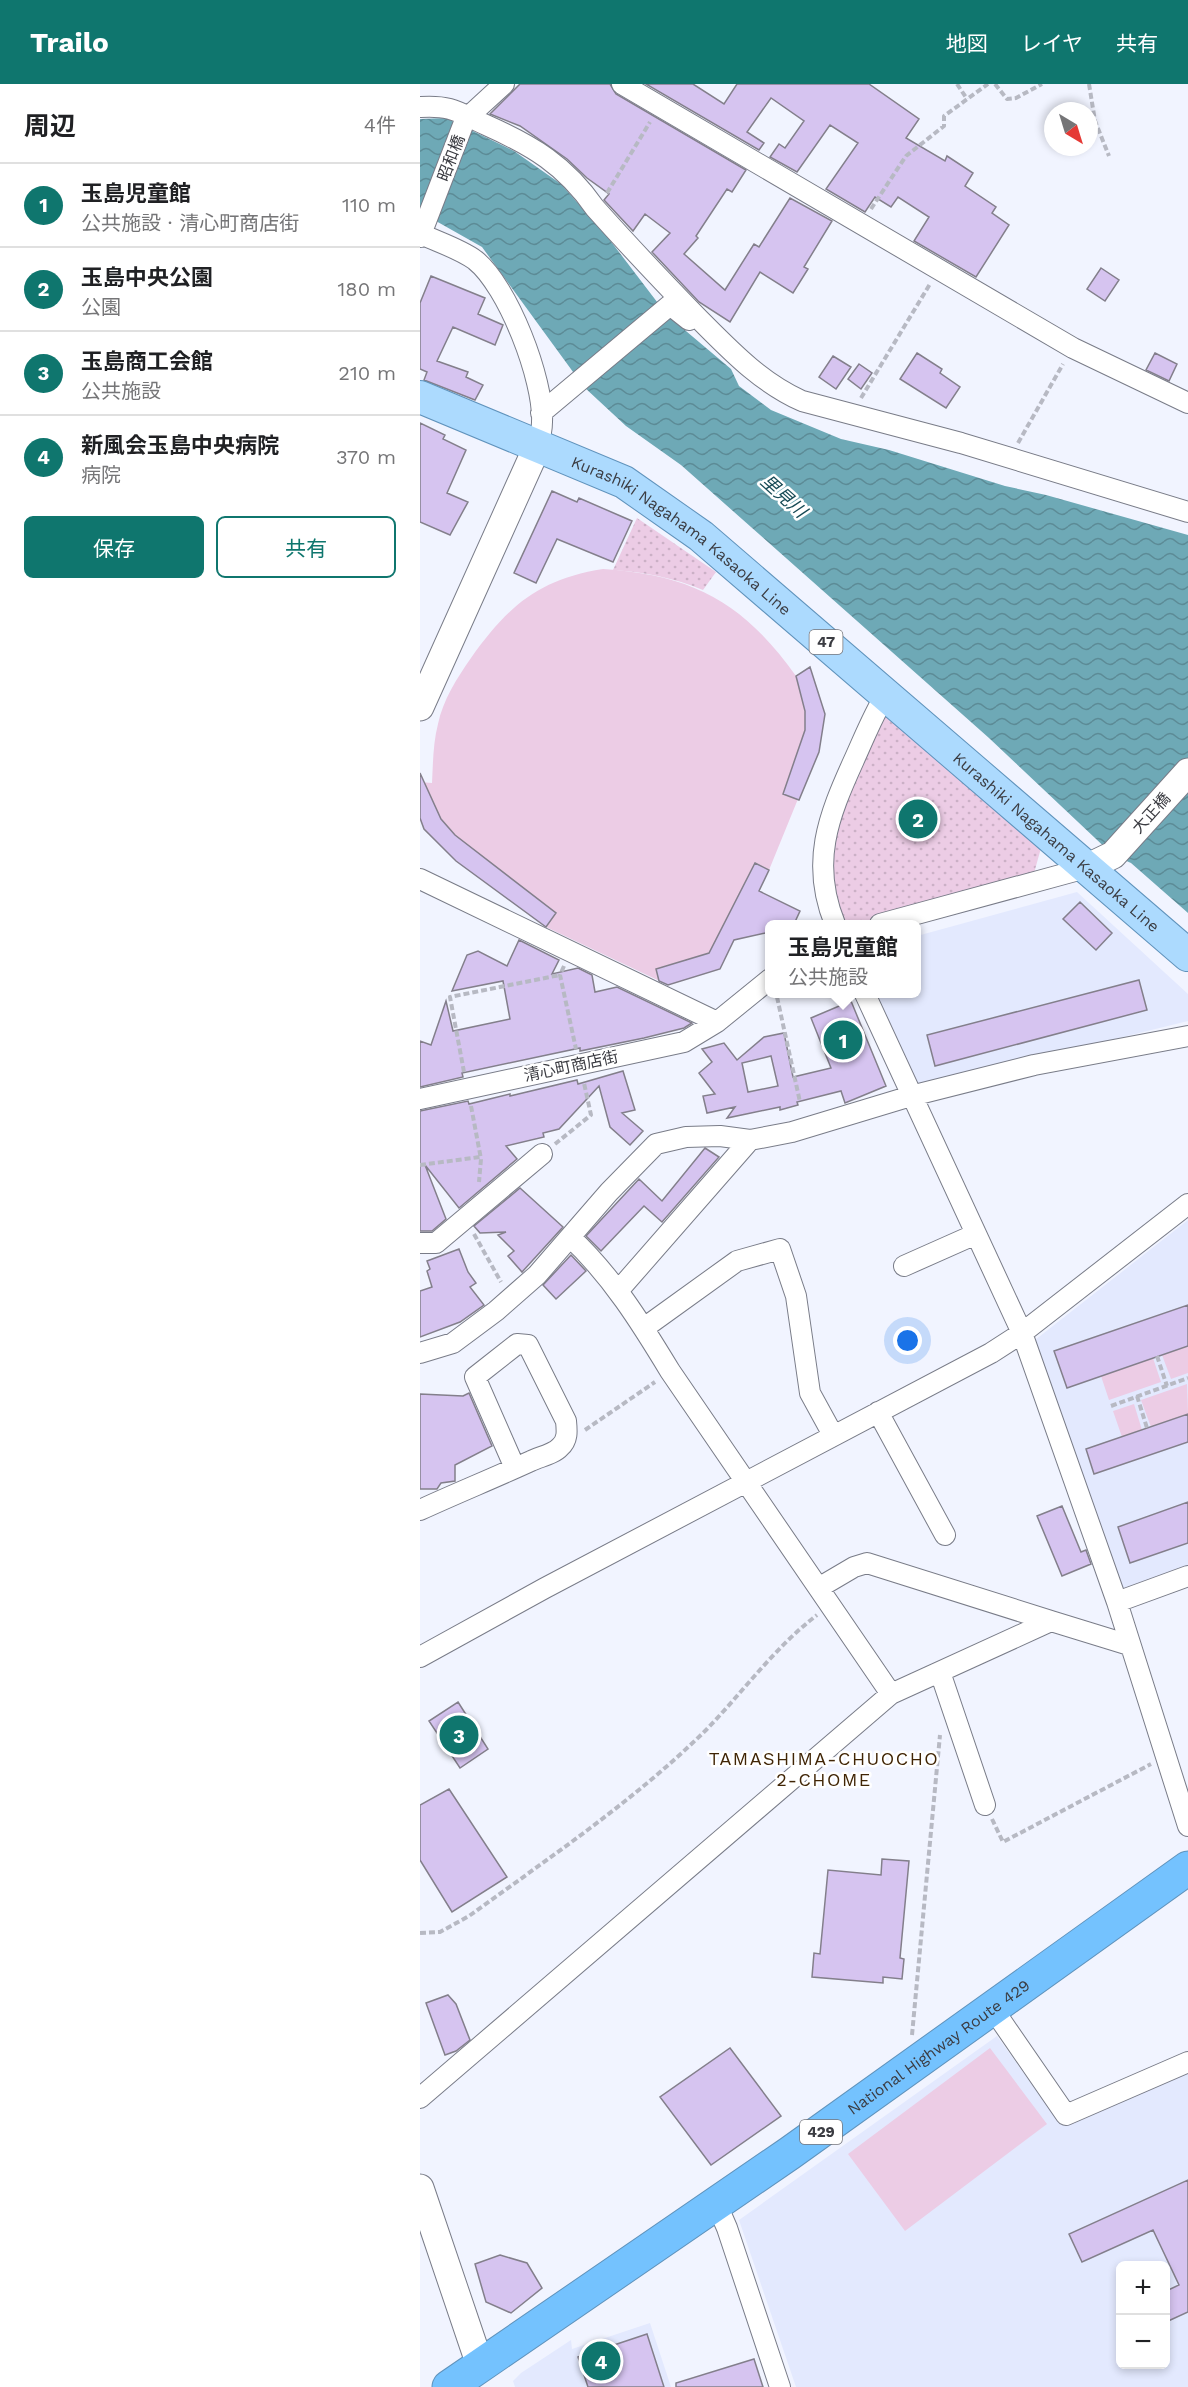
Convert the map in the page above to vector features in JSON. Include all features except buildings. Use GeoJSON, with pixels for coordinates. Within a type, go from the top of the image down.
{"type":"FeatureCollection","features":[{"type":"Feature","properties":{"kind":"highway","name":"National Highway Route 429"},"geometry":{"type":"LineString","coordinates":[[449,2387],[484,2376],[717,2205],[1188,1868]]}},
{"type":"Feature","properties":{"kind":"main road","name":"Kurashiki Nagahama Kasaoka Line"},"geometry":{"type":"LineString","coordinates":[[420,397],[624,482],[701,536],[1188,955]]}},
{"type":"Feature","properties":{"kind":"street"},"geometry":{"type":"LineString","coordinates":[[466,121],[504,84]]}},
{"type":"Feature","properties":{"kind":"street"},"geometry":{"type":"LineString","coordinates":[[622,84],[1073,348],[1188,403]]}},
{"type":"Feature","properties":{"kind":"street"},"geometry":{"type":"LineString","coordinates":[[420,107],[454,108],[466,121],[528,144],[545,156],[582,189],[595,208],[707,326],[757,375],[781,392],[802,401],[1012,458],[1188,512]]}},
{"type":"Feature","properties":{"kind":"street","name":"昭和橋"},"geometry":{"type":"LineString","coordinates":[[422,232],[466,121]]}},
{"type":"Feature","properties":{"kind":"street"},"geometry":{"type":"LineString","coordinates":[[420,707],[538,445],[541,413],[530,356],[516,320],[495,284],[475,260],[422,232]]}},
{"type":"Feature","properties":{"kind":"street"},"geometry":{"type":"LineString","coordinates":[[641,258],[641,263],[670,304],[697,326],[707,326]]}},
{"type":"Feature","properties":{"kind":"street"},"geometry":{"type":"LineString","coordinates":[[541,413],[670,304]]}},
{"type":"Feature","properties":{"kind":"street"},"geometry":{"type":"LineString","coordinates":[[833,920],[829,910],[824,880],[822,855],[826,830],[833,807],[886,694]]}},
{"type":"Feature","properties":{"kind":"street","name":"大正橋"},"geometry":{"type":"LineString","coordinates":[[1086,868],[1113,855],[1188,772]]}},
{"type":"Feature","properties":{"kind":"street"},"geometry":{"type":"LineString","coordinates":[[895,920],[1086,868]]}},
{"type":"Feature","properties":{"kind":"street"},"geometry":{"type":"LineString","coordinates":[[420,879],[717,1022]]}},
{"type":"Feature","properties":{"kind":"street","name":"清心町商店街"},"geometry":{"type":"LineString","coordinates":[[420,1099],[684,1042],[717,1022],[765,983]]}},
{"type":"Feature","properties":{"kind":"street"},"geometry":{"type":"LineString","coordinates":[[867,998],[1022,1334],[1117,1602],[1129,1646],[1188,1826]]}},
{"type":"Feature","properties":{"kind":"street"},"geometry":{"type":"LineString","coordinates":[[420,1353],[453,1343],[510,1299],[537,1275],[656,1144],[686,1137],[709,1136],[750,1140],[837,1120],[911,1096],[1034,1065],[1188,1036]]}},
{"type":"Feature","properties":{"kind":"street"},"geometry":{"type":"LineString","coordinates":[[618,1291],[750,1140]]}},
{"type":"Feature","properties":{"kind":"street"},"geometry":{"type":"LineString","coordinates":[[420,1243],[436,1243],[542,1154]]}},
{"type":"Feature","properties":{"kind":"street"},"geometry":{"type":"LineString","coordinates":[[420,1657],[833,1435],[991,1353],[1022,1334],[1188,1204]]}},
{"type":"Feature","properties":{"kind":"street"},"geometry":{"type":"LineString","coordinates":[[904,1266],[976,1234]]}},
{"type":"Feature","properties":{"kind":"street"},"geometry":{"type":"LineString","coordinates":[[570,1237],[596,1260],[645,1328],[670,1371],[831,1603],[891,1694]]}},
{"type":"Feature","properties":{"kind":"street"},"geometry":{"type":"LineString","coordinates":[[645,1328],[737,1261],[780,1248],[796,1296],[810,1393],[833,1435]]}},
{"type":"Feature","properties":{"kind":"street"},"geometry":{"type":"LineString","coordinates":[[420,1510],[515,1468],[560,1448],[567,1433],[566,1421],[528,1346],[517,1344],[475,1377],[515,1468]]}},
{"type":"Feature","properties":{"kind":"street"},"geometry":{"type":"LineString","coordinates":[[878,1412],[945,1535]]}},
{"type":"Feature","properties":{"kind":"street"},"geometry":{"type":"LineString","coordinates":[[820,1587],[854,1567],[867,1563],[1129,1646]]}},
{"type":"Feature","properties":{"kind":"street"},"geometry":{"type":"LineString","coordinates":[[1117,1602],[1188,1576]]}},
{"type":"Feature","properties":{"kind":"street"},"geometry":{"type":"LineString","coordinates":[[420,2098],[891,1694],[1051,1621]]}},
{"type":"Feature","properties":{"kind":"street"},"geometry":{"type":"LineString","coordinates":[[940,1671],[985,1805]]}},
{"type":"Feature","properties":{"kind":"street"},"geometry":{"type":"LineString","coordinates":[[993,2009],[1066,2115],[1188,2062]]}},
{"type":"Feature","properties":{"kind":"street"},"geometry":{"type":"LineString","coordinates":[[420,2188],[484,2376]]}},
{"type":"Feature","properties":{"kind":"street"},"geometry":{"type":"LineString","coordinates":[[717,2205],[727,2228],[780,2387]]}},
{"type":"Feature","properties":{"kind":"path"},"geometry":{"type":"LineString","coordinates":[[957,84],[967,99]]}},
{"type":"Feature","properties":{"kind":"path"},"geometry":{"type":"LineString","coordinates":[[861,225],[906,156],[944,126],[944,116],[988,84]]}},
{"type":"Feature","properties":{"kind":"path"},"geometry":{"type":"LineString","coordinates":[[995,84],[1007,99],[1016,98],[1042,84]]}},
{"type":"Feature","properties":{"kind":"path"},"geometry":{"type":"LineString","coordinates":[[1089,84],[1095,122],[1109,156]]}},
{"type":"Feature","properties":{"kind":"path"},"geometry":{"type":"LineString","coordinates":[[595,208],[660,106]]}},
{"type":"Feature","properties":{"kind":"path"},"geometry":{"type":"LineString","coordinates":[[852,414],[939,271]]}},
{"type":"Feature","properties":{"kind":"path"},"geometry":{"type":"LineString","coordinates":[[1012,458],[1029,419],[1073,348]]}},
{"type":"Feature","properties":{"kind":"path"},"geometry":{"type":"LineString","coordinates":[[542,1154],[591,1115],[560,975],[572,952]]}},
{"type":"Feature","properties":{"kind":"path"},"geometry":{"type":"LineString","coordinates":[[510,1299],[471,1213],[480,1157],[450,997],[560,975]]}},
{"type":"Feature","properties":{"kind":"path"},"geometry":{"type":"LineString","coordinates":[[777,998],[781,1006],[800,1102]]}},
{"type":"Feature","properties":{"kind":"path"},"geometry":{"type":"LineString","coordinates":[[420,1165],[480,1157]]}},
{"type":"Feature","properties":{"kind":"path"},"geometry":{"type":"LineString","coordinates":[[1157,1356],[1167,1386]]}},
{"type":"Feature","properties":{"kind":"path"},"geometry":{"type":"LineString","coordinates":[[562,1444],[613,1413],[670,1371]]}},
{"type":"Feature","properties":{"kind":"path"},"geometry":{"type":"LineString","coordinates":[[1111,1406],[1188,1378]]}},
{"type":"Feature","properties":{"kind":"path"},"geometry":{"type":"LineString","coordinates":[[1137,1396],[1147,1428]]}},
{"type":"Feature","properties":{"kind":"path"},"geometry":{"type":"LineString","coordinates":[[420,1933],[440,1932],[468,1916],[647,1782],[706,1729],[798,1630],[831,1603]]}},
{"type":"Feature","properties":{"kind":"path"},"geometry":{"type":"LineString","coordinates":[[909,2069],[940,1732]]}},
{"type":"Feature","properties":{"kind":"path"},"geometry":{"type":"LineString","coordinates":[[985,1805],[1003,1842],[1165,1757]]}},
{"type":"Feature","properties":{"kind":"shaded area"},"geometry":{"type":"Polygon","coordinates":[[[637,518],[716,572],[703,590],[659,576],[613,570],[637,518]]]}},
{"type":"Feature","properties":{"kind":"shaded area"},"geometry":{"type":"Polygon","coordinates":[[[603,569],[635,572],[690,586],[735,611],[776,650],[796,676],[810,667],[820,697],[824,719],[820,745],[769,870],[720,969],[668,985],[546,927],[456,861],[424,829],[420,818],[420,782],[432,783],[434,746],[440,715],[451,690],[471,658],[498,624],[527,598],[561,580],[603,569]]]}},
{"type":"Feature","properties":{"kind":"shaded area"},"geometry":{"type":"Polygon","coordinates":[[[878,708],[1041,848],[1031,884],[895,920],[834,920],[822,855],[878,708]]]}},
{"type":"Feature","properties":{"kind":"shaded area"},"geometry":{"type":"Polygon","coordinates":[[[1077,892],[1188,994],[1188,1021],[915,1088],[875,998],[921,998],[921,935],[1077,892]]]}},
{"type":"Feature","properties":{"kind":"shaded area"},"geometry":{"type":"Polygon","coordinates":[[[1188,1220],[1188,1568],[1123,1590],[1035,1340],[1188,1220]]]}},
{"type":"Feature","properties":{"kind":"shaded area"},"geometry":{"type":"Polygon","coordinates":[[[1188,1346],[1188,1373],[1171,1379],[1162,1355],[1188,1346]]]}},
{"type":"Feature","properties":{"kind":"shaded area"},"geometry":{"type":"Polygon","coordinates":[[[1153,1358],[1161,1382],[1109,1400],[1101,1376],[1153,1358]]]}},
{"type":"Feature","properties":{"kind":"shaded area"},"geometry":{"type":"Polygon","coordinates":[[[1187,1384],[1188,1414],[1151,1427],[1141,1400],[1187,1384]]]}},
{"type":"Feature","properties":{"kind":"shaded area"},"geometry":{"type":"Polygon","coordinates":[[[1134,1404],[1142,1430],[1122,1437],[1113,1411],[1134,1404]]]}},
{"type":"Feature","properties":{"kind":"shaded area"},"geometry":{"type":"Polygon","coordinates":[[[997,2036],[1061,2125],[1188,2070],[1188,2387],[796,2387],[739,2220],[997,2036]]]}},
{"type":"Feature","properties":{"kind":"shaded area"},"geometry":{"type":"Polygon","coordinates":[[[990,2048],[1047,2124],[905,2231],[848,2154],[990,2048]]]}},
{"type":"Feature","properties":{"kind":"shaded area"},"geometry":{"type":"Polygon","coordinates":[[[650,2323],[671,2387],[515,2387],[513,2381],[521,2373],[571,2340],[572,2349],[650,2323]]]}},
{"type":"Feature","properties":{"kind":"water","name":"里見川"},"geometry":{"type":"Polygon","coordinates":[[[446,118],[514,151],[561,184],[606,235],[667,315],[731,369],[739,386],[771,410],[841,439],[889,450],[1005,486],[1046,495],[1188,535],[1188,913],[1131,863],[1113,855],[989,738],[681,465],[626,426],[584,387],[482,247],[420,212],[420,119],[446,118]]]}},
{"type":"Feature","properties":{"kind":"place","name":"玉島中央公園"},"geometry":{"type":"Point","coordinates":[918,819]}},
{"type":"Feature","properties":{"kind":"place","name":"玉島児童館"},"geometry":{"type":"Point","coordinates":[843,1040]}},
{"type":"Feature","properties":{"kind":"place","name":"玉島商工会館"},"geometry":{"type":"Point","coordinates":[459,1735]}},
{"type":"Feature","properties":{"kind":"place","name":"新風会玉島中央病院"},"geometry":{"type":"Point","coordinates":[601,2361]}},
{"type":"Feature","properties":{"kind":"district","name":"TAMASHIMA-CHUOCHO 2-CHOME"},"geometry":{"type":"Point","coordinates":[824,1768]}}]}
